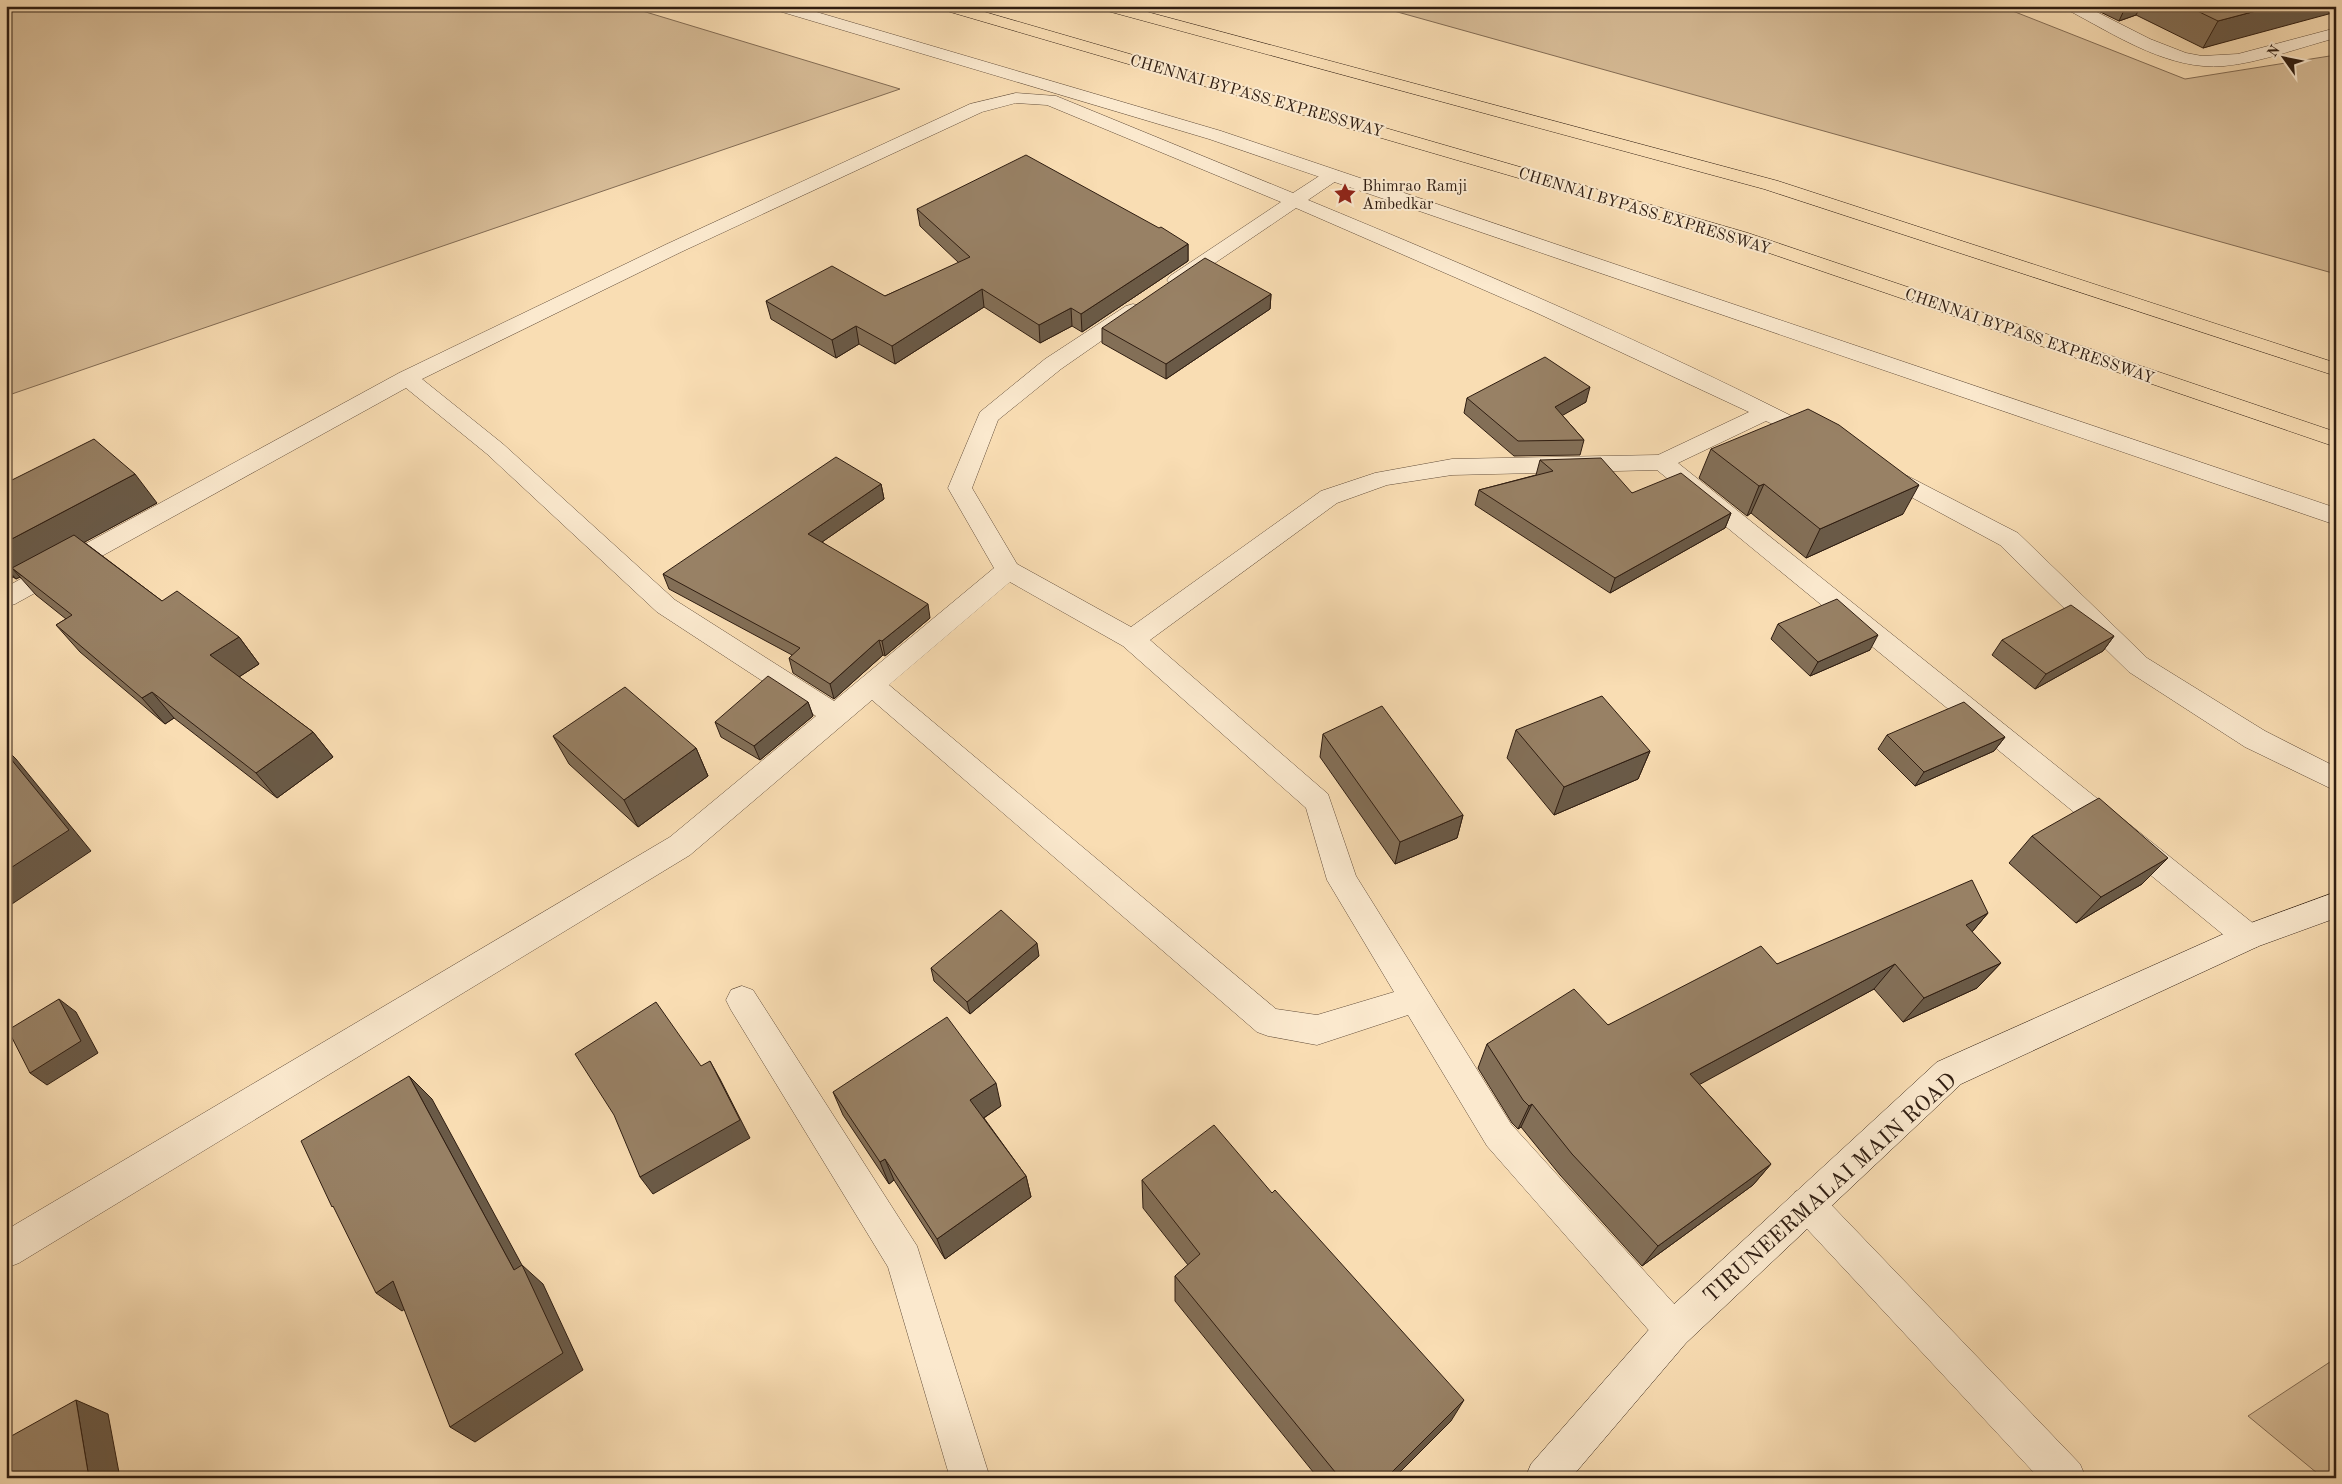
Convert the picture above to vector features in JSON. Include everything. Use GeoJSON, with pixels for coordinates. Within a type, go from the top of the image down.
{"type":"FeatureCollection","features":[{"type":"Feature","properties":{"kind":"highway","name":"CHENNAI BYPASS EXPRESSWAY"},"geometry":{"type":"LineString","coordinates":[[946,6],[1741,237],[2336,440]]}},
{"type":"Feature","properties":{"kind":"highway"},"geometry":{"type":"LineString","coordinates":[[1106,6],[1771,184],[2336,370]]}},
{"type":"Feature","properties":{"kind":"street"},"geometry":{"type":"LineString","coordinates":[[778,6],[1215,135],[2336,517]]}},
{"type":"Feature","properties":{"kind":"street"},"geometry":{"type":"LineString","coordinates":[[2072,6],[2154,46],[2174,54],[2198,60],[2221,62],[2336,33]]}},
{"type":"Feature","properties":{"kind":"street"},"geometry":{"type":"LineString","coordinates":[[6,598],[407,378],[674,248],[976,108],[1016,98],[1050,100],[1296,200],[1478,278],[1767,412],[1836,448]]}},
{"type":"Feature","properties":{"kind":"street"},"geometry":{"type":"LineString","coordinates":[[1332,175],[1054,364],[988,418],[960,488],[1008,570],[1132,639],[1318,802],[1342,880],[1499,1135],[1673,1330]]}},
{"type":"Feature","properties":{"kind":"street"},"geometry":{"type":"LineString","coordinates":[[407,378],[495,449],[666,606],[836,715]]}},
{"type":"Feature","properties":{"kind":"street"},"geometry":{"type":"LineString","coordinates":[[1132,639],[1329,497],[1382,478],[1452,467],[1662,462],[1767,412]]}},
{"type":"Feature","properties":{"kind":"street"},"geometry":{"type":"LineString","coordinates":[[1662,462],[2248,937]]}},
{"type":"Feature","properties":{"kind":"street"},"geometry":{"type":"LineString","coordinates":[[1862,462],[2009,539],[2138,665],[2256,739],[2336,780]]}},
{"type":"Feature","properties":{"kind":"street"},"geometry":{"type":"LineString","coordinates":[[6,1250],[680,846],[1008,570]]}},
{"type":"Feature","properties":{"kind":"street"},"geometry":{"type":"LineString","coordinates":[[872,685],[1268,1022],[1317,1030],[1414,999]]}},
{"type":"Feature","properties":{"kind":"street","name":"TIRUNEERMALAI MAIN ROAD"},"geometry":{"type":"LineString","coordinates":[[1545,1478],[1673,1330],[1949,1073],[2248,937],[2336,905]]}},
{"type":"Feature","properties":{"kind":"street"},"geometry":{"type":"LineString","coordinates":[[742,1000],[904,1259],[970,1478]]}},
{"type":"Feature","properties":{"kind":"street"},"geometry":{"type":"LineString","coordinates":[[1807,1204],[2066,1478]]}},
{"type":"Feature","properties":{"kind":"shaded area"},"geometry":{"type":"Polygon","coordinates":[[[6,6],[626,6],[900,89],[6,396],[6,6]]]}},
{"type":"Feature","properties":{"kind":"shaded area"},"geometry":{"type":"Polygon","coordinates":[[[1376,6],[2000,6],[2185,79],[2336,55],[2336,274],[1376,6]]]}},
{"type":"Feature","properties":{"kind":"shaded area"},"geometry":{"type":"Polygon","coordinates":[[[2336,1358],[2336,1478],[2323,1478],[2248,1416],[2336,1358]]]}},
{"type":"Feature","properties":{"kind":"building"},"geometry":{"type":"Polygon","coordinates":[[[2187,6],[2275,6],[2218,21],[2187,6]]]}},
{"type":"Feature","properties":{"kind":"building"},"geometry":{"type":"Polygon","coordinates":[[[1026,155],[1159,228],[1161,227],[1188,244],[1081,314],[1071,308],[1039,325],[982,289],[892,346],[856,326],[832,340],[766,301],[832,266],[885,296],[970,257],[917,209],[1026,155]]]}},
{"type":"Feature","properties":{"kind":"building"},"geometry":{"type":"Polygon","coordinates":[[[1205,258],[1271,294],[1166,364],[1102,328],[1205,258]]]}},
{"type":"Feature","properties":{"kind":"building"},"geometry":{"type":"Polygon","coordinates":[[[1545,357],[1590,387],[1555,407],[1584,440],[1518,441],[1467,398],[1545,357]]]}},
{"type":"Feature","properties":{"kind":"building"},"geometry":{"type":"Polygon","coordinates":[[[1808,409],[1839,425],[1919,485],[1820,529],[1764,484],[1759,486],[1711,449],[1808,409]]]}},
{"type":"Feature","properties":{"kind":"building"},"geometry":{"type":"Polygon","coordinates":[[[94,439],[135,474],[6,542],[6,483],[94,439]]]}},
{"type":"Feature","properties":{"kind":"building"},"geometry":{"type":"Polygon","coordinates":[[[836,457],[881,484],[808,534],[928,604],[882,641],[879,640],[830,684],[789,658],[800,648],[663,574],[836,457]]]}},
{"type":"Feature","properties":{"kind":"building"},"geometry":{"type":"Polygon","coordinates":[[[1601,458],[1632,493],[1681,473],[1731,513],[1615,578],[1479,490],[1553,471],[1540,460],[1601,458]]]}},
{"type":"Feature","properties":{"kind":"building"},"geometry":{"type":"Polygon","coordinates":[[[74,535],[162,601],[177,591],[239,637],[210,655],[313,732],[256,773],[152,692],[142,698],[56,625],[72,615],[12,568],[74,535]]]}},
{"type":"Feature","properties":{"kind":"building"},"geometry":{"type":"Polygon","coordinates":[[[1837,599],[1878,635],[1818,662],[1778,624],[1837,599]]]}},
{"type":"Feature","properties":{"kind":"building"},"geometry":{"type":"Polygon","coordinates":[[[2071,605],[2114,636],[2046,674],[2002,640],[2071,605]]]}},
{"type":"Feature","properties":{"kind":"building"},"geometry":{"type":"Polygon","coordinates":[[[768,676],[808,702],[754,746],[715,722],[768,676]]]}},
{"type":"Feature","properties":{"kind":"building"},"geometry":{"type":"Polygon","coordinates":[[[625,687],[696,748],[624,800],[553,736],[625,687]]]}},
{"type":"Feature","properties":{"kind":"building"},"geometry":{"type":"Polygon","coordinates":[[[1602,696],[1650,751],[1564,787],[1516,730],[1602,696]]]}},
{"type":"Feature","properties":{"kind":"building"},"geometry":{"type":"Polygon","coordinates":[[[1964,702],[2005,737],[1924,772],[1887,735],[1964,702]]]}},
{"type":"Feature","properties":{"kind":"building"},"geometry":{"type":"Polygon","coordinates":[[[1382,706],[1463,815],[1400,842],[1323,734],[1382,706]]]}},
{"type":"Feature","properties":{"kind":"building"},"geometry":{"type":"Polygon","coordinates":[[[6,753],[69,830],[6,871],[6,753]]]}},
{"type":"Feature","properties":{"kind":"building"},"geometry":{"type":"Polygon","coordinates":[[[2099,798],[2168,858],[2101,897],[2032,836],[2099,798]]]}},
{"type":"Feature","properties":{"kind":"building"},"geometry":{"type":"Polygon","coordinates":[[[1972,880],[1988,913],[1966,925],[2001,963],[1924,998],[1895,964],[1690,1074],[1771,1164],[1658,1246],[1572,1154],[1532,1104],[1529,1106],[1523,1100],[1487,1044],[1574,989],[1608,1025],[1761,946],[1777,964],[1972,880]]]}},
{"type":"Feature","properties":{"kind":"building"},"geometry":{"type":"Polygon","coordinates":[[[1001,910],[1037,943],[967,1002],[931,968],[1001,910]]]}},
{"type":"Feature","properties":{"kind":"building"},"geometry":{"type":"Polygon","coordinates":[[[59,999],[81,1041],[30,1073],[8,1030],[59,999]]]}},
{"type":"Feature","properties":{"kind":"building"},"geometry":{"type":"Polygon","coordinates":[[[656,1002],[701,1066],[710,1061],[740,1120],[640,1177],[614,1115],[575,1054],[656,1002]]]}},
{"type":"Feature","properties":{"kind":"building"},"geometry":{"type":"Polygon","coordinates":[[[947,1017],[996,1083],[970,1100],[1026,1176],[937,1239],[885,1159],[880,1162],[833,1092],[947,1017]]]}},
{"type":"Feature","properties":{"kind":"building"},"geometry":{"type":"Polygon","coordinates":[[[409,1076],[514,1270],[522,1265],[563,1353],[450,1427],[393,1281],[376,1293],[301,1141],[409,1076]]]}},
{"type":"Feature","properties":{"kind":"building"},"geometry":{"type":"Polygon","coordinates":[[[1214,1125],[1272,1193],[1275,1190],[1464,1400],[1386,1478],[1340,1478],[1175,1276],[1200,1254],[1142,1180],[1214,1125]]]}},
{"type":"Feature","properties":{"kind":"building"},"geometry":{"type":"Polygon","coordinates":[[[76,1400],[89,1478],[6,1478],[6,1439],[76,1400]]]}},
{"type":"Feature","properties":{"kind":"place","name":"Bhimrao Ramji Ambedkar"},"geometry":{"type":"Point","coordinates":[1345,194]}}]}
